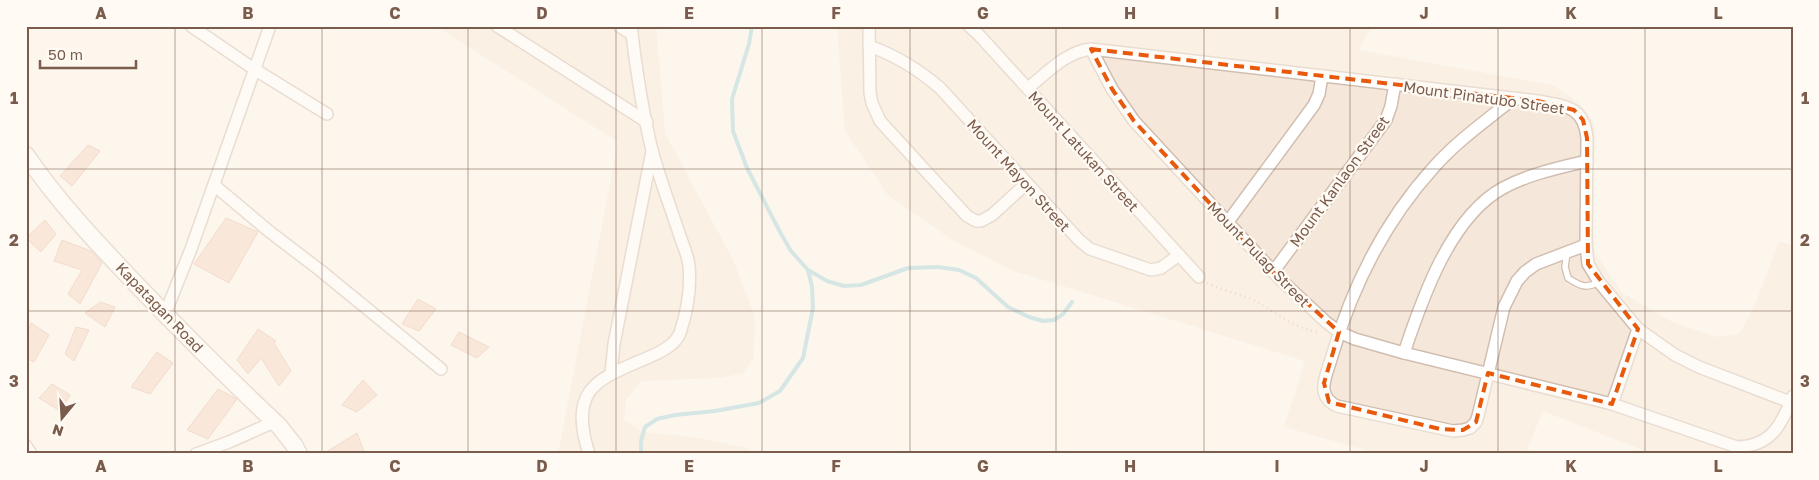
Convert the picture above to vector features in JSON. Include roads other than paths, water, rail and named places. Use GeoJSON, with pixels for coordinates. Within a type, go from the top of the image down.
{"type":"FeatureCollection","features":[{"type":"Feature","properties":{"kind":"main road","name":"Kapatagan Road"},"geometry":{"type":"LineString","coordinates":[[26,156],[42,179],[103,249],[165,314],[274,422],[294,445],[299,454]]}},
{"type":"Feature","properties":{"kind":"street"},"geometry":{"type":"LineString","coordinates":[[191,26],[254,69],[327,114]]}},
{"type":"Feature","properties":{"kind":"street"},"geometry":{"type":"LineString","coordinates":[[165,314],[191,249],[270,26]]}},
{"type":"Feature","properties":{"kind":"street"},"geometry":{"type":"LineString","coordinates":[[497,26],[647,122]]}},
{"type":"Feature","properties":{"kind":"street"},"geometry":{"type":"LineString","coordinates":[[589,454],[583,435],[583,406],[587,394],[597,382],[611,373],[669,347],[679,335],[690,292],[689,264],[652,149],[637,76],[631,30],[619,26]]}},
{"type":"Feature","properties":{"kind":"street"},"geometry":{"type":"LineString","coordinates":[[869,26],[870,93],[875,112],[880,121],[967,216],[976,221],[986,219],[1026,184]]}},
{"type":"Feature","properties":{"kind":"street","name":"Mount Latukan Street"},"geometry":{"type":"LineString","coordinates":[[969,26],[1028,88],[1198,277]]}},
{"type":"Feature","properties":{"kind":"street","name":"Mount Mayon Street"},"geometry":{"type":"LineString","coordinates":[[869,46],[890,54],[928,78],[940,88],[1026,184],[1079,240],[1090,249],[1152,270],[1161,268],[1178,255]]}},
{"type":"Feature","properties":{"kind":"street","name":"Mount Pinatubo Street"},"geometry":{"type":"LineString","coordinates":[[1028,88],[1071,54],[1091,49],[1514,98],[1560,105],[1574,110],[1579,114],[1586,126],[1586,245],[1588,264],[1599,282],[1638,329],[1675,356],[1699,367],[1792,399]]}},
{"type":"Feature","properties":{"kind":"street","name":"Mount Pulag Street"},"geometry":{"type":"LineString","coordinates":[[1091,49],[1122,106],[1273,272],[1313,311],[1339,332],[1404,353],[1612,404],[1737,447],[1752,447],[1763,442],[1781,423],[1792,399]]}},
{"type":"Feature","properties":{"kind":"street"},"geometry":{"type":"LineString","coordinates":[[1228,223],[1314,105],[1319,94],[1322,76]]}},
{"type":"Feature","properties":{"kind":"street","name":"Mount Kanlaon Street"},"geometry":{"type":"LineString","coordinates":[[1273,272],[1386,120],[1395,84]]}},
{"type":"Feature","properties":{"kind":"street"},"geometry":{"type":"LineString","coordinates":[[1514,98],[1441,160],[1410,197],[1368,263],[1353,294],[1339,332],[1324,383],[1325,397],[1329,402],[1337,406],[1440,429],[1463,430],[1470,428],[1476,422],[1478,416],[1504,307],[1517,281],[1536,264],[1586,245]]}},
{"type":"Feature","properties":{"kind":"street"},"geometry":{"type":"LineString","coordinates":[[611,373],[614,344],[652,149]]}},
{"type":"Feature","properties":{"kind":"street"},"geometry":{"type":"LineString","coordinates":[[1404,353],[1422,300],[1439,265],[1462,224],[1482,202],[1502,188],[1532,174],[1587,161]]}},
{"type":"Feature","properties":{"kind":"street"},"geometry":{"type":"LineString","coordinates":[[214,185],[441,369]]}},
{"type":"Feature","properties":{"kind":"street"},"geometry":{"type":"LineString","coordinates":[[1612,404],[1638,329]]}},
{"type":"Feature","properties":{"kind":"street"},"geometry":{"type":"LineString","coordinates":[[196,454],[274,422]]}},
{"type":"Feature","properties":{"kind":"street"},"geometry":{"type":"LineString","coordinates":[[26,446],[31,454]]}},
{"type":"Feature","properties":{"kind":"lane"},"geometry":{"type":"LineString","coordinates":[[1566,252],[1568,278],[1580,286],[1590,286],[1599,282]]}},
{"type":"Feature","properties":{"kind":"waterway"},"geometry":{"type":"LineString","coordinates":[[752,26],[749,44],[732,99],[733,131],[747,168],[780,232],[791,251],[808,270],[827,281],[844,286],[861,285],[908,268],[938,267],[959,270],[976,278],[1008,307],[1043,321],[1054,320],[1063,314],[1072,302]]}},
{"type":"Feature","properties":{"kind":"waterway"},"geometry":{"type":"LineString","coordinates":[[641,454],[641,441],[645,427],[657,419],[759,403],[780,391],[803,358],[813,308],[812,287],[808,270]]}}]}
